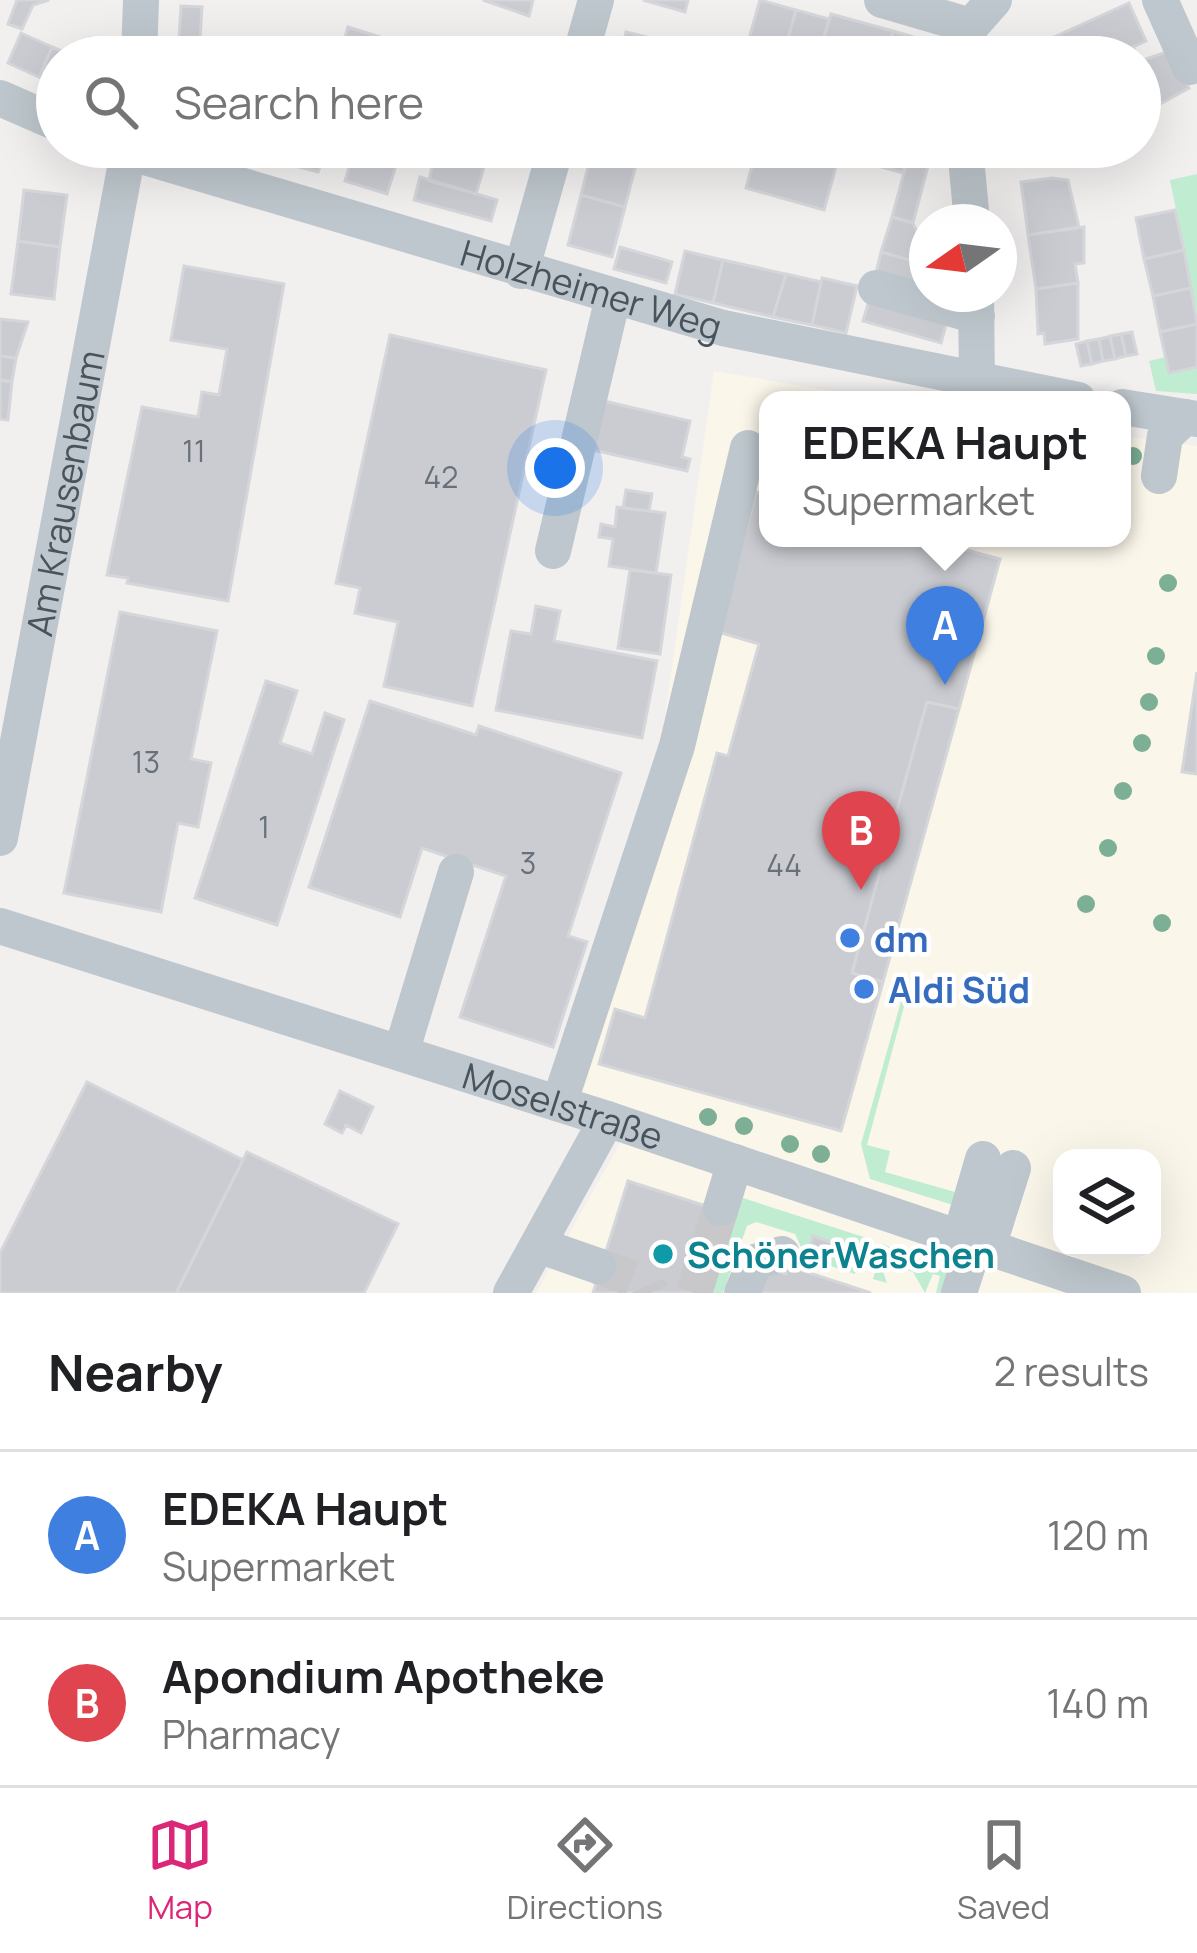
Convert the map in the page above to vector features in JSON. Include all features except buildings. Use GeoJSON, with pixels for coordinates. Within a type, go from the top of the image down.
{"type":"FeatureCollection","features":[{"type":"Feature","properties":{"kind":"street"},"geometry":{"type":"LineString","coordinates":[[140,36],[141,0]]}},
{"type":"Feature","properties":{"kind":"street"},"geometry":{"type":"LineString","coordinates":[[586,36],[596,0]]}},
{"type":"Feature","properties":{"kind":"street"},"geometry":{"type":"LineString","coordinates":[[881,0],[975,28]]}},
{"type":"Feature","properties":{"kind":"street"},"geometry":{"type":"LineString","coordinates":[[1160,0],[1190,67]]}},
{"type":"Feature","properties":{"kind":"street"},"geometry":{"type":"LineString","coordinates":[[0,98],[36,114]]}},
{"type":"Feature","properties":{"kind":"street","name":"Am Krausenbaum"},"geometry":{"type":"LineString","coordinates":[[0,838],[8,738],[119,168]]}},
{"type":"Feature","properties":{"kind":"street","name":"Holzheimer Weg"},"geometry":{"type":"LineString","coordinates":[[182,168],[723,328],[990,390]]}},
{"type":"Feature","properties":{"kind":"street"},"geometry":{"type":"LineString","coordinates":[[521,271],[550,168]]}},
{"type":"Feature","properties":{"kind":"street"},"geometry":{"type":"LineString","coordinates":[[967,168],[970,204]]}},
{"type":"Feature","properties":{"kind":"street"},"geometry":{"type":"LineString","coordinates":[[875,288],[909,294]]}},
{"type":"Feature","properties":{"kind":"street"},"geometry":{"type":"LineString","coordinates":[[553,551],[613,297]]}},
{"type":"Feature","properties":{"kind":"street"},"geometry":{"type":"LineString","coordinates":[[977,312],[990,390]]}},
{"type":"Feature","properties":{"kind":"street"},"geometry":{"type":"LineString","coordinates":[[1131,408],[1191,418]]}},
{"type":"Feature","properties":{"kind":"street"},"geometry":{"type":"LineString","coordinates":[[1159,476],[1165,436],[1191,418]]}},
{"type":"Feature","properties":{"kind":"street"},"geometry":{"type":"LineString","coordinates":[[560,1104],[677,746],[748,448]]}},
{"type":"Feature","properties":{"kind":"street"},"geometry":{"type":"LineString","coordinates":[[400,1053],[456,872]]}},
{"type":"Feature","properties":{"kind":"street","name":"Moselstraße"},"geometry":{"type":"LineString","coordinates":[[0,926],[607,1119],[1124,1293]]}},
{"type":"Feature","properties":{"kind":"street"},"geometry":{"type":"LineString","coordinates":[[511,1293],[607,1119]]}},
{"type":"Feature","properties":{"kind":"street"},"geometry":{"type":"LineString","coordinates":[[721,1208],[735,1162]]}},
{"type":"Feature","properties":{"kind":"street"},"geometry":{"type":"LineString","coordinates":[[959,1293],[998,1163]]}},
{"type":"Feature","properties":{"kind":"street"},"geometry":{"type":"LineString","coordinates":[[538,1245],[598,1266]]}},
{"type":"Feature","properties":{"kind":"street"},"geometry":{"type":"LineString","coordinates":[[742,1293],[755,1262],[782,1253]]}},
{"type":"Feature","properties":{"kind":"shaded area"},"geometry":{"type":"Polygon","coordinates":[[[714,371],[831,391],[759,391],[759,547],[1131,547],[1131,437],[1197,446],[1197,1293],[536,1293],[637,1113],[554,1087],[659,759],[714,371]]]}},
{"type":"Feature","properties":{"kind":"green space"},"geometry":{"type":"Polygon","coordinates":[[[1197,174],[1197,314],[1170,180],[1197,174]]]}},
{"type":"Feature","properties":{"kind":"green space"},"geometry":{"type":"Polygon","coordinates":[[[1165,357],[1169,373],[1197,367],[1197,394],[1156,391],[1149,361],[1165,357]]]}},
{"type":"Feature","properties":{"kind":"green space"},"geometry":{"type":"Polygon","coordinates":[[[905,987],[909,988],[867,1145],[890,1151],[885,1172],[955,1192],[953,1205],[870,1179],[861,1144],[905,987]]]}},
{"type":"Feature","properties":{"kind":"green space"},"geometry":{"type":"Polygon","coordinates":[[[743,1198],[873,1240],[868,1258],[860,1256],[855,1274],[806,1258],[795,1234],[756,1222],[747,1226],[723,1293],[712,1293],[743,1198]]]}},
{"type":"Feature","properties":{"kind":"green space"},"geometry":{"type":"Polygon","coordinates":[[[883,1244],[931,1264],[933,1260],[952,1266],[949,1293],[936,1293],[940,1276],[933,1274],[925,1293],[913,1272],[880,1262],[887,1283],[873,1279],[883,1244]]]}},
{"type":"Feature","properties":{"kind":"tunnel"},"geometry":{"type":"LineString","coordinates":[[694,1293],[721,1208]]}},
{"type":"Feature","properties":{"kind":"tunnel"},"geometry":{"type":"LineString","coordinates":[[598,1266],[647,1284],[651,1293]]}},
{"type":"Feature","properties":{"kind":"place","name":"EDEKA Haupt"},"geometry":{"type":"Point","coordinates":[945,685]}},
{"type":"Feature","properties":{"kind":"place","name":"Apondium Apotheke"},"geometry":{"type":"Point","coordinates":[861,890]}},
{"type":"Feature","properties":{"kind":"place","name":"dm"},"geometry":{"type":"Point","coordinates":[850,938]}},
{"type":"Feature","properties":{"kind":"place","name":"Aldi Süd"},"geometry":{"type":"Point","coordinates":[864,989]}},
{"type":"Feature","properties":{"kind":"place","name":"SchönerWaschen"},"geometry":{"type":"Point","coordinates":[663,1254]}}]}
